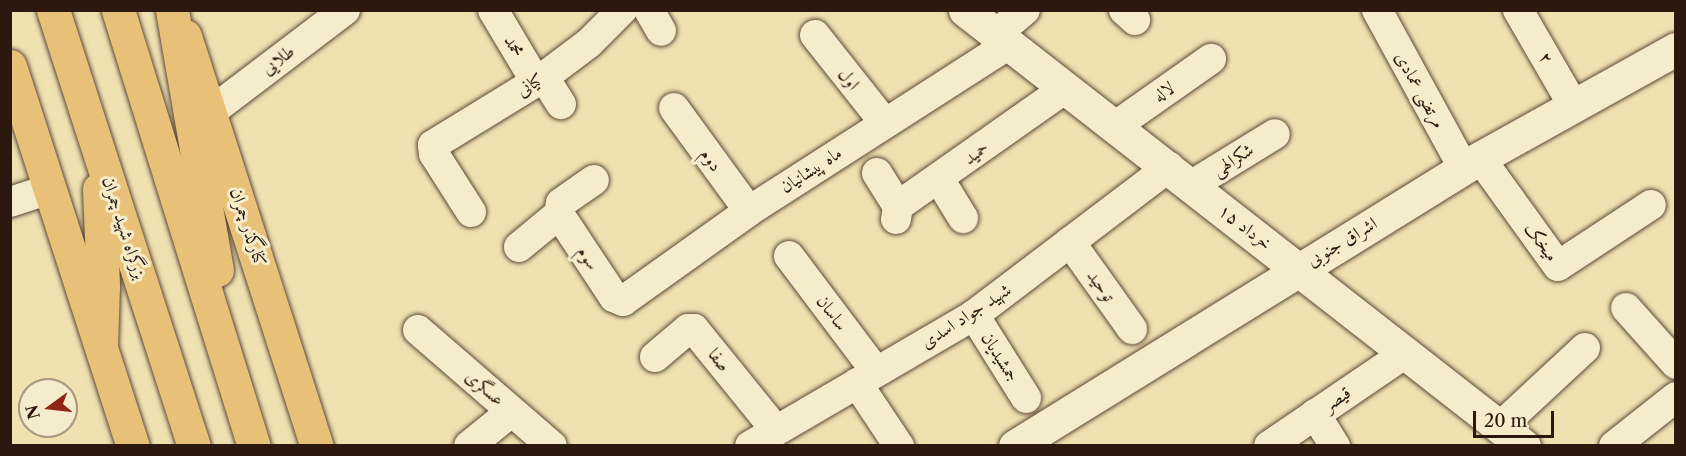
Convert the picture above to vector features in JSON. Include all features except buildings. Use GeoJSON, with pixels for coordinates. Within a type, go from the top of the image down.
{"type":"FeatureCollection","features":[{"type":"Feature","properties":{"kind":"main road","name":"بزرگراه شهید چمران"},"geometry":{"type":"LineString","coordinates":[[53,10],[194,446]]}},
{"type":"Feature","properties":{"kind":"main road"},"geometry":{"type":"LineString","coordinates":[[118,10],[254,446]]}},
{"type":"Feature","properties":{"kind":"main road"},"geometry":{"type":"LineString","coordinates":[[174,10],[239,399]]}},
{"type":"Feature","properties":{"kind":"main road","name":"کنارگذر چمران"},"geometry":{"type":"LineString","coordinates":[[174,10],[212,111],[317,446]]}},
{"type":"Feature","properties":{"kind":"main road","name":"۱۵ خرداد"},"geometry":{"type":"LineString","coordinates":[[965,10],[1063,90],[1117,125],[1512,436]]}},
{"type":"Feature","properties":{"kind":"main road","name":"اشراق جنوبی"},"geometry":{"type":"LineString","coordinates":[[1015,446],[1297,269],[1573,105],[1676,49]]}},
{"type":"Feature","properties":{"kind":"main road"},"geometry":{"type":"LineString","coordinates":[[10,66],[133,446]]}},
{"type":"Feature","properties":{"kind":"main road"},"geometry":{"type":"LineString","coordinates":[[98,148],[103,286],[101,346]]}},
{"type":"Feature","properties":{"kind":"street","name":"طلایی"},"geometry":{"type":"LineString","coordinates":[[212,111],[345,10]]}},
{"type":"Feature","properties":{"kind":"street","name":"محمد"},"geometry":{"type":"LineString","coordinates":[[493,10],[540,79],[561,104]]}},
{"type":"Feature","properties":{"kind":"street","name":"کیانی"},"geometry":{"type":"LineString","coordinates":[[471,212],[432,150],[433,145],[540,79],[589,43],[622,10]]}},
{"type":"Feature","properties":{"kind":"street","name":"ماه پیشانیان"},"geometry":{"type":"LineString","coordinates":[[618,301],[884,122],[1001,40],[1024,10]]}},
{"type":"Feature","properties":{"kind":"street","name":"مرتضی عمادی"},"geometry":{"type":"LineString","coordinates":[[1377,10],[1472,164]]}},
{"type":"Feature","properties":{"kind":"street","name":"۲"},"geometry":{"type":"LineString","coordinates":[[1518,10],[1573,105]]}},
{"type":"Feature","properties":{"kind":"street","name":"اول"},"geometry":{"type":"LineString","coordinates":[[815,35],[884,122]]}},
{"type":"Feature","properties":{"kind":"street","name":"لاله"},"geometry":{"type":"LineString","coordinates":[[1117,125],[1211,59]]}},
{"type":"Feature","properties":{"kind":"street","name":"حمید"},"geometry":{"type":"LineString","coordinates":[[877,173],[897,212],[1063,90]]}},
{"type":"Feature","properties":{"kind":"street","name":"دوم"},"geometry":{"type":"LineString","coordinates":[[674,108],[749,211]]}},
{"type":"Feature","properties":{"kind":"street","name":"شکرالهی"},"geometry":{"type":"LineString","coordinates":[[1181,176],[1275,134]]}},
{"type":"Feature","properties":{"kind":"street","name":"میخک"},"geometry":{"type":"LineString","coordinates":[[1472,164],[1558,266],[1651,205]]}},
{"type":"Feature","properties":{"kind":"street","name":"شهید جواد اسدی"},"geometry":{"type":"LineString","coordinates":[[750,446],[775,429],[974,315],[1071,242],[1181,176]]}},
{"type":"Feature","properties":{"kind":"street"},"geometry":{"type":"LineString","coordinates":[[939,179],[963,218]]}},
{"type":"Feature","properties":{"kind":"street"},"geometry":{"type":"LineString","coordinates":[[519,247],[559,214],[561,203],[594,180]]}},
{"type":"Feature","properties":{"kind":"street"},"geometry":{"type":"LineString","coordinates":[[10,202],[50,189]]}},
{"type":"Feature","properties":{"kind":"street","name":"سوم"},"geometry":{"type":"LineString","coordinates":[[559,214],[618,301]]}},
{"type":"Feature","properties":{"kind":"street","name":"توحید"},"geometry":{"type":"LineString","coordinates":[[1071,242],[1132,329]]}},
{"type":"Feature","properties":{"kind":"street","name":"ساسان"},"geometry":{"type":"LineString","coordinates":[[789,256],[866,377],[899,446]]}},
{"type":"Feature","properties":{"kind":"street"},"geometry":{"type":"LineString","coordinates":[[1626,308],[1676,364]]}},
{"type":"Feature","properties":{"kind":"street","name":"جمشیدیان"},"geometry":{"type":"LineString","coordinates":[[974,315],[1026,399]]}},
{"type":"Feature","properties":{"kind":"street","name":"صفا"},"geometry":{"type":"LineString","coordinates":[[655,357],[688,329],[694,329],[775,429]]}},
{"type":"Feature","properties":{"kind":"street","name":"عسگری"},"geometry":{"type":"LineString","coordinates":[[418,330],[552,446]]}},
{"type":"Feature","properties":{"kind":"street"},"geometry":{"type":"LineString","coordinates":[[1512,436],[1585,348]]}},
{"type":"Feature","properties":{"kind":"street","name":"قیصر"},"geometry":{"type":"LineString","coordinates":[[1269,446],[1406,353]]}},
{"type":"Feature","properties":{"kind":"street"},"geometry":{"type":"LineString","coordinates":[[1614,446],[1672,408]]}},
{"type":"Feature","properties":{"kind":"street"},"geometry":{"type":"LineString","coordinates":[[469,446],[511,412]]}},
{"type":"Feature","properties":{"kind":"street"},"geometry":{"type":"LineString","coordinates":[[1315,414],[1335,446]]}}]}
